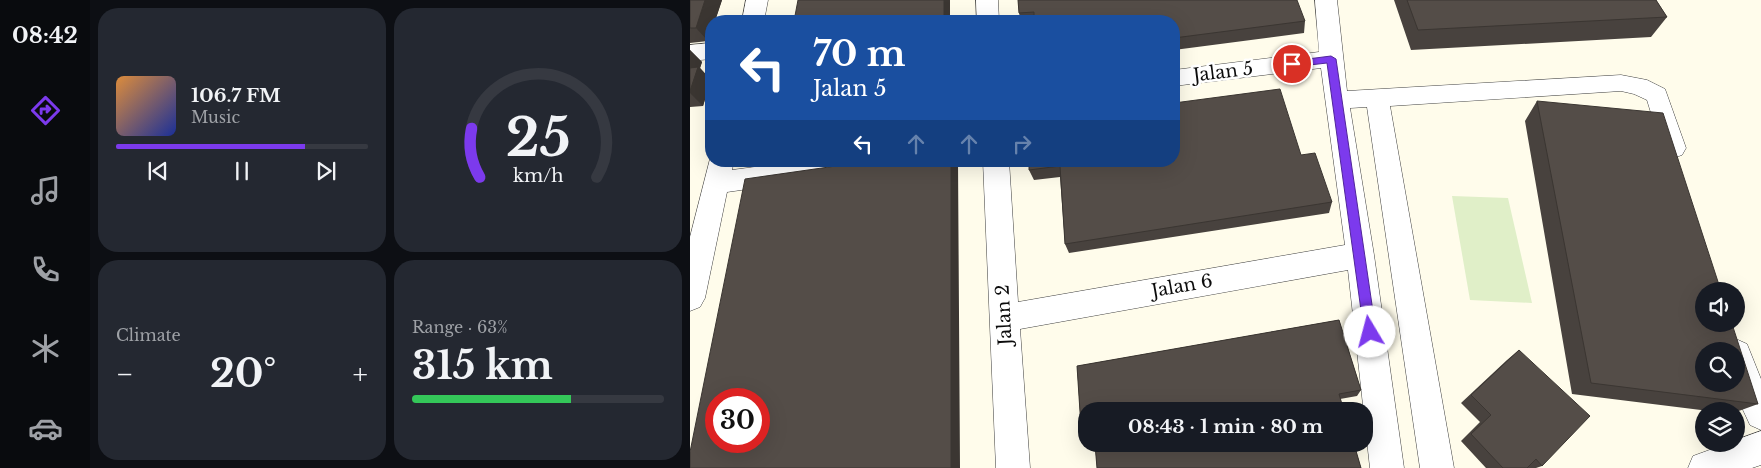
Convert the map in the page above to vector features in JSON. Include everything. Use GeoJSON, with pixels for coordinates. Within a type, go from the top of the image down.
{"type":"FeatureCollection","features":[{"type":"Feature","properties":{"kind":"street"},"geometry":{"type":"LineString","coordinates":[[754,15],[757,0]]}},
{"type":"Feature","properties":{"kind":"street"},"geometry":{"type":"LineString","coordinates":[[987,0],[988,15]]}},
{"type":"Feature","properties":{"kind":"street"},"geometry":{"type":"LineString","coordinates":[[1326,0],[1331,59],[1360,255],[1388,468]]}},
{"type":"Feature","properties":{"kind":"street"},"geometry":{"type":"LineString","coordinates":[[690,54],[705,52]]}},
{"type":"Feature","properties":{"kind":"street","name":"Jalan 5"},"geometry":{"type":"LineString","coordinates":[[1180,77],[1331,59]]}},
{"type":"Feature","properties":{"kind":"street"},"geometry":{"type":"LineString","coordinates":[[1337,100],[1621,83],[1639,86],[1657,95],[1680,170]]}},
{"type":"Feature","properties":{"kind":"street"},"geometry":{"type":"LineString","coordinates":[[1376,98],[1437,468]]}},
{"type":"Feature","properties":{"kind":"street"},"geometry":{"type":"LineString","coordinates":[[690,298],[719,172],[791,167]]}},
{"type":"Feature","properties":{"kind":"street","name":"Jalan 2"},"geometry":{"type":"LineString","coordinates":[[996,167],[1013,468]]}},
{"type":"Feature","properties":{"kind":"street","name":"Jalan 6"},"geometry":{"type":"LineString","coordinates":[[1005,318],[1360,255]]}},
{"type":"Feature","properties":{"kind":"street"},"geometry":{"type":"LineString","coordinates":[[1745,381],[1761,414]]}},
{"type":"Feature","properties":{"kind":"street"},"geometry":{"type":"LineString","coordinates":[[1705,468],[1761,448]]}},
{"type":"Feature","properties":{"kind":"green space"},"geometry":{"type":"Polygon","coordinates":[[[1452,196],[1508,198],[1532,303],[1470,300],[1452,196]]]}},
{"type":"Feature","properties":{"kind":"building"},"geometry":{"type":"Polygon","coordinates":[[[690,0],[705,0],[696,28],[690,28],[690,0]]]}},
{"type":"Feature","properties":{"kind":"building"},"geometry":{"type":"Polygon","coordinates":[[[798,0],[944,0],[944,15],[795,15],[798,0]]]}},
{"type":"Feature","properties":{"kind":"building"},"geometry":{"type":"Polygon","coordinates":[[[1018,0],[1297,0],[1305,21],[1180,37],[1180,15],[1034,15],[1034,12],[1019,13],[1018,0]]]}},
{"type":"Feature","properties":{"kind":"building"},"geometry":{"type":"Polygon","coordinates":[[[1407,0],[1656,0],[1667,17],[1418,30],[1407,0]]]}},
{"type":"Feature","properties":{"kind":"building"},"geometry":{"type":"Polygon","coordinates":[[[698,67],[690,91],[690,68],[698,67]]]}},
{"type":"Feature","properties":{"kind":"building"},"geometry":{"type":"Polygon","coordinates":[[[1280,89],[1301,155],[1315,153],[1332,202],[1065,244],[1060,167],[1180,167],[1180,102],[1280,89]]]}},
{"type":"Feature","properties":{"kind":"building"},"geometry":{"type":"Polygon","coordinates":[[[1537,101],[1663,113],[1718,282],[1695,282],[1695,332],[1735,332],[1738,342],[1695,342],[1695,392],[1745,392],[1745,364],[1758,404],[1591,383],[1537,101]]]}},
{"type":"Feature","properties":{"kind":"building"},"geometry":{"type":"Polygon","coordinates":[[[829,167],[951,167],[951,468],[690,468],[690,452],[745,179],[829,167]]]}},
{"type":"Feature","properties":{"kind":"building"},"geometry":{"type":"Polygon","coordinates":[[[1029,167],[1052,167],[1029,170],[1029,167]]]}},
{"type":"Feature","properties":{"kind":"building"},"geometry":{"type":"Polygon","coordinates":[[[1339,320],[1361,390],[1339,394],[1341,402],[1079,402],[1077,366],[1339,320]]]}},
{"type":"Feature","properties":{"kind":"building"},"geometry":{"type":"Polygon","coordinates":[[[1519,350],[1590,416],[1542,466],[1536,459],[1527,468],[1503,468],[1471,434],[1491,415],[1471,395],[1519,350]]]}},
{"type":"Feature","properties":{"kind":"building"},"geometry":{"type":"Polygon","coordinates":[[[1096,452],[1356,452],[1361,468],[1097,468],[1096,452]]]}},
{"type":"Feature","properties":{"kind":"route"},"geometry":{"type":"LineString","coordinates":[[1292,64],[1331,59],[1370,332]]}}]}
